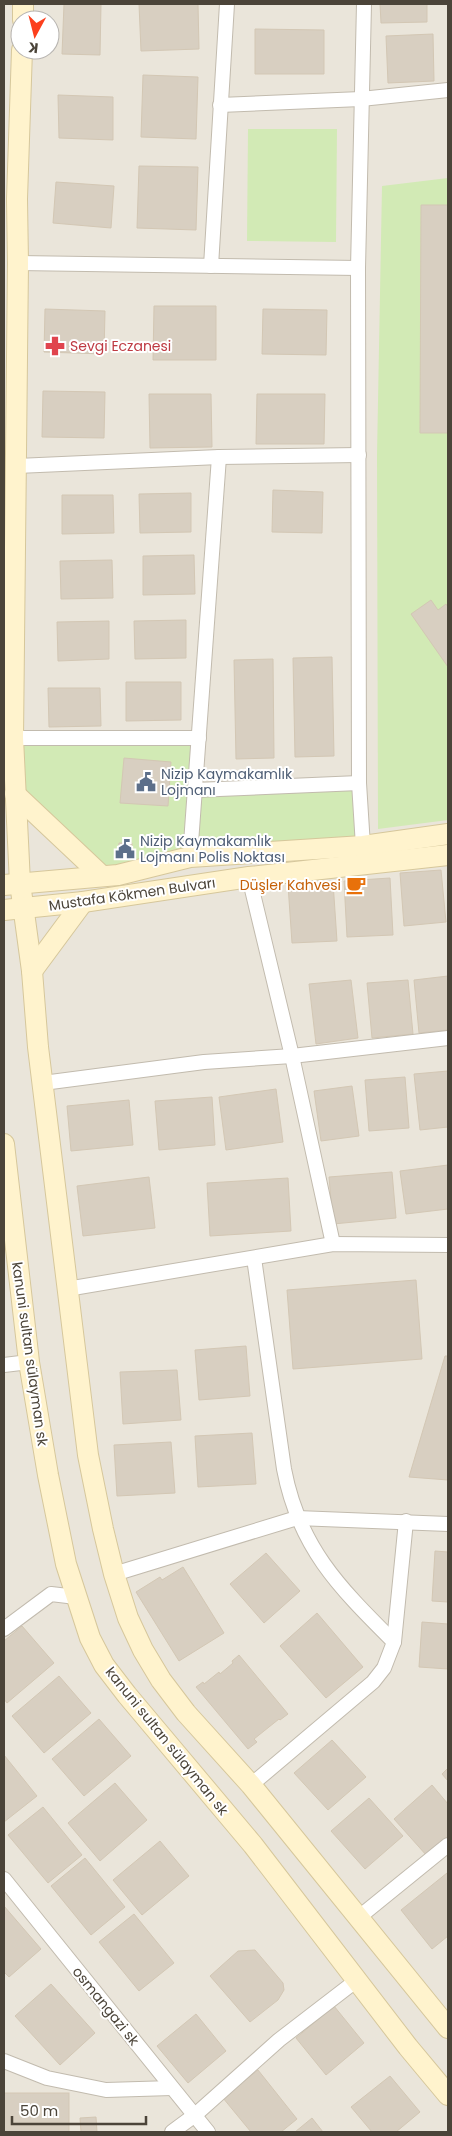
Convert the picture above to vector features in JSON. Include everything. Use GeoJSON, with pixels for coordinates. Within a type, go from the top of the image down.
{"type":"FeatureCollection","features":[{"type":"Feature","properties":{"kind":"main road"},"geometry":{"type":"LineString","coordinates":[[22,60],[17,199],[17,466],[13,738],[15,794],[12,884],[25,908],[38,1047],[88,1455],[114,1574],[132,1626],[143,1650],[161,1680],[186,1713],[252,1785],[448,2028]]}},
{"type":"Feature","properties":{"kind":"main road"},"geometry":{"type":"LineString","coordinates":[[15,794],[102,876]]}},
{"type":"Feature","properties":{"kind":"main road","name":"Mustafa Kökmen Bulvarı"},"geometry":{"type":"LineString","coordinates":[[12,884],[118,874],[190,857],[363,846],[448,834]]}},
{"type":"Feature","properties":{"kind":"main road","name":"Mustafa Kökmen Bulvarı"},"geometry":{"type":"LineString","coordinates":[[4,910],[83,902],[249,877],[448,856]]}},
{"type":"Feature","properties":{"kind":"main road"},"geometry":{"type":"LineString","coordinates":[[32,971],[83,902]]}},
{"type":"Feature","properties":{"kind":"main road","name":"kanuni sultan sülayman sk"},"geometry":{"type":"LineString","coordinates":[[4,1144],[29,1362],[48,1475],[66,1564],[90,1638],[104,1665],[157,1732],[252,1845],[448,2095]]}},
{"type":"Feature","properties":{"kind":"street"},"geometry":{"type":"LineString","coordinates":[[211,266],[227,4]]}},
{"type":"Feature","properties":{"kind":"street"},"geometry":{"type":"LineString","coordinates":[[363,846],[359,783],[358,268],[364,4]]}},
{"type":"Feature","properties":{"kind":"street"},"geometry":{"type":"LineString","coordinates":[[220,105],[361,99],[448,90]]}},
{"type":"Feature","properties":{"kind":"street"},"geometry":{"type":"LineString","coordinates":[[18,263],[358,268]]}},
{"type":"Feature","properties":{"kind":"street"},"geometry":{"type":"LineString","coordinates":[[17,466],[219,457],[358,455]]}},
{"type":"Feature","properties":{"kind":"street"},"geometry":{"type":"LineString","coordinates":[[190,857],[219,457]]}},
{"type":"Feature","properties":{"kind":"street"},"geometry":{"type":"LineString","coordinates":[[13,738],[199,738]]}},
{"type":"Feature","properties":{"kind":"street"},"geometry":{"type":"LineString","coordinates":[[195,790],[359,783]]}},
{"type":"Feature","properties":{"kind":"street"},"geometry":{"type":"LineString","coordinates":[[249,877],[292,1056],[333,1244]]}},
{"type":"Feature","properties":{"kind":"street"},"geometry":{"type":"LineString","coordinates":[[43,1083],[204,1062],[292,1056],[448,1038]]}},
{"type":"Feature","properties":{"kind":"street"},"geometry":{"type":"LineString","coordinates":[[67,1289],[333,1244],[448,1245]]}},
{"type":"Feature","properties":{"kind":"street"},"geometry":{"type":"LineString","coordinates":[[254,1258],[288,1494],[296,1518],[309,1544],[327,1570],[348,1596],[394,1642]]}},
{"type":"Feature","properties":{"kind":"street"},"geometry":{"type":"LineString","coordinates":[[4,1365],[29,1362]]}},
{"type":"Feature","properties":{"kind":"street"},"geometry":{"type":"LineString","coordinates":[[114,1574],[296,1518],[448,1524]]}},
{"type":"Feature","properties":{"kind":"street"},"geometry":{"type":"LineString","coordinates":[[252,1785],[373,1682],[384,1668],[394,1642],[406,1521]]}},
{"type":"Feature","properties":{"kind":"street"},"geometry":{"type":"LineString","coordinates":[[4,1629],[51,1594],[76,1597]]}},
{"type":"Feature","properties":{"kind":"street"},"geometry":{"type":"LineString","coordinates":[[358,1918],[448,1845]]}},
{"type":"Feature","properties":{"kind":"street","name":"osmangazi sk"},"geometry":{"type":"LineString","coordinates":[[4,1879],[208,2132]]}},
{"type":"Feature","properties":{"kind":"street"},"geometry":{"type":"LineString","coordinates":[[172,2132],[195,2115],[279,2040],[357,1980]]}},
{"type":"Feature","properties":{"kind":"street"},"geometry":{"type":"LineString","coordinates":[[4,2061],[47,2078],[106,2090],[172,2088]]}},
{"type":"Feature","properties":{"kind":"shaded area"},"geometry":{"type":"Polygon","coordinates":[[[4,4],[448,4],[448,2132],[4,2132],[4,4]]]}},
{"type":"Feature","properties":{"kind":"green space"},"geometry":{"type":"Polygon","coordinates":[[[248,129],[337,129],[336,242],[247,241],[248,129]]]}},
{"type":"Feature","properties":{"kind":"green space"},"geometry":{"type":"Polygon","coordinates":[[[448,178],[448,820],[378,829],[377,455],[382,186],[448,178]]]}},
{"type":"Feature","properties":{"kind":"green space"},"geometry":{"type":"Polygon","coordinates":[[[13,738],[199,738],[195,790],[359,783],[363,846],[102,876],[15,794],[13,738]]]}},
{"type":"Feature","properties":{"kind":"building"},"geometry":{"type":"Polygon","coordinates":[[[64,4],[101,4],[100,55],[62,54],[64,4]]]}},
{"type":"Feature","properties":{"kind":"building"},"geometry":{"type":"Polygon","coordinates":[[[139,4],[198,4],[199,49],[141,51],[139,4]]]}},
{"type":"Feature","properties":{"kind":"building"},"geometry":{"type":"Polygon","coordinates":[[[380,4],[427,4],[427,22],[381,23],[380,4]]]}},
{"type":"Feature","properties":{"kind":"building"},"geometry":{"type":"Polygon","coordinates":[[[255,29],[324,30],[324,74],[255,74],[255,29]]]}},
{"type":"Feature","properties":{"kind":"building"},"geometry":{"type":"Polygon","coordinates":[[[433,34],[434,81],[388,83],[386,36],[433,34]]]}},
{"type":"Feature","properties":{"kind":"building"},"geometry":{"type":"Polygon","coordinates":[[[143,75],[198,77],[196,139],[141,137],[143,75]]]}},
{"type":"Feature","properties":{"kind":"building"},"geometry":{"type":"Polygon","coordinates":[[[58,95],[113,97],[113,140],[59,138],[58,95]]]}},
{"type":"Feature","properties":{"kind":"building"},"geometry":{"type":"Polygon","coordinates":[[[139,166],[198,167],[196,230],[137,228],[139,166]]]}},
{"type":"Feature","properties":{"kind":"building"},"geometry":{"type":"Polygon","coordinates":[[[56,182],[114,186],[111,228],[53,223],[56,182]]]}},
{"type":"Feature","properties":{"kind":"building"},"geometry":{"type":"Polygon","coordinates":[[[421,205],[448,205],[448,433],[420,433],[421,205]]]}},
{"type":"Feature","properties":{"kind":"building"},"geometry":{"type":"Polygon","coordinates":[[[154,306],[216,306],[216,360],[153,360],[154,306]]]}},
{"type":"Feature","properties":{"kind":"building"},"geometry":{"type":"Polygon","coordinates":[[[45,309],[105,311],[104,354],[44,352],[45,309]]]}},
{"type":"Feature","properties":{"kind":"building"},"geometry":{"type":"Polygon","coordinates":[[[263,309],[327,310],[326,355],[262,354],[263,309]]]}},
{"type":"Feature","properties":{"kind":"building"},"geometry":{"type":"Polygon","coordinates":[[[43,391],[105,392],[104,438],[42,437],[43,391]]]}},
{"type":"Feature","properties":{"kind":"building"},"geometry":{"type":"Polygon","coordinates":[[[149,394],[211,394],[212,447],[150,448],[149,394]]]}},
{"type":"Feature","properties":{"kind":"building"},"geometry":{"type":"Polygon","coordinates":[[[257,394],[325,394],[324,444],[256,444],[257,394]]]}},
{"type":"Feature","properties":{"kind":"building"},"geometry":{"type":"Polygon","coordinates":[[[273,490],[323,492],[322,533],[272,532],[273,490]]]}},
{"type":"Feature","properties":{"kind":"building"},"geometry":{"type":"Polygon","coordinates":[[[191,493],[191,532],[140,533],[139,494],[191,493]]]}},
{"type":"Feature","properties":{"kind":"building"},"geometry":{"type":"Polygon","coordinates":[[[62,495],[113,495],[114,533],[62,534],[62,495]]]}},
{"type":"Feature","properties":{"kind":"building"},"geometry":{"type":"Polygon","coordinates":[[[194,555],[195,594],[143,595],[143,556],[194,555]]]}},
{"type":"Feature","properties":{"kind":"building"},"geometry":{"type":"Polygon","coordinates":[[[112,560],[113,598],[61,599],[60,561],[112,560]]]}},
{"type":"Feature","properties":{"kind":"building"},"geometry":{"type":"Polygon","coordinates":[[[431,600],[438,610],[446,604],[448,607],[448,667],[411,614],[431,600]]]}},
{"type":"Feature","properties":{"kind":"building"},"geometry":{"type":"Polygon","coordinates":[[[186,620],[186,658],[135,659],[134,621],[186,620]]]}},
{"type":"Feature","properties":{"kind":"building"},"geometry":{"type":"Polygon","coordinates":[[[109,621],[109,659],[58,661],[57,622],[109,621]]]}},
{"type":"Feature","properties":{"kind":"building"},"geometry":{"type":"Polygon","coordinates":[[[332,657],[334,756],[295,757],[293,658],[332,657]]]}},
{"type":"Feature","properties":{"kind":"building"},"geometry":{"type":"Polygon","coordinates":[[[273,659],[274,758],[236,759],[234,660],[273,659]]]}},
{"type":"Feature","properties":{"kind":"building"},"geometry":{"type":"Polygon","coordinates":[[[126,682],[181,682],[181,720],[126,721],[126,682]]]}},
{"type":"Feature","properties":{"kind":"building"},"geometry":{"type":"Polygon","coordinates":[[[48,688],[100,688],[101,726],[49,727],[48,688]]]}},
{"type":"Feature","properties":{"kind":"building","name":"Nizip Kaymakamlık Lojmanı"},"geometry":{"type":"Polygon","coordinates":[[[124,758],[171,762],[168,806],[120,803],[124,758]]]}},
{"type":"Feature","properties":{"kind":"building","name":"Nizip Kaymakamlık Lojmanı Polis Noktası"},"geometry":{"type":"Polygon","coordinates":[[[119,843],[132,843],[132,855],[118,855],[119,843]]]}},
{"type":"Feature","properties":{"kind":"building"},"geometry":{"type":"Polygon","coordinates":[[[441,870],[446,922],[404,926],[400,873],[441,870]]]}},
{"type":"Feature","properties":{"kind":"building"},"geometry":{"type":"Polygon","coordinates":[[[390,878],[393,935],[347,937],[344,881],[390,878]]]}},
{"type":"Feature","properties":{"kind":"building"},"geometry":{"type":"Polygon","coordinates":[[[333,882],[337,941],[292,943],[288,885],[333,882]]]}},
{"type":"Feature","properties":{"kind":"building"},"geometry":{"type":"Polygon","coordinates":[[[448,976],[448,1030],[419,1033],[414,980],[448,976]]]}},
{"type":"Feature","properties":{"kind":"building"},"geometry":{"type":"Polygon","coordinates":[[[351,980],[358,1038],[316,1044],[309,984],[351,980]]]}},
{"type":"Feature","properties":{"kind":"building"},"geometry":{"type":"Polygon","coordinates":[[[408,980],[413,1034],[372,1038],[367,983],[408,980]]]}},
{"type":"Feature","properties":{"kind":"building"},"geometry":{"type":"Polygon","coordinates":[[[448,1071],[448,1127],[420,1130],[414,1074],[448,1071]]]}},
{"type":"Feature","properties":{"kind":"building"},"geometry":{"type":"Polygon","coordinates":[[[405,1077],[409,1128],[369,1131],[365,1080],[405,1077]]]}},
{"type":"Feature","properties":{"kind":"building"},"geometry":{"type":"Polygon","coordinates":[[[352,1086],[359,1136],[321,1141],[314,1091],[352,1086]]]}},
{"type":"Feature","properties":{"kind":"building"},"geometry":{"type":"Polygon","coordinates":[[[276,1089],[283,1142],[226,1150],[219,1097],[276,1089]]]}},
{"type":"Feature","properties":{"kind":"building"},"geometry":{"type":"Polygon","coordinates":[[[212,1097],[215,1145],[159,1150],[155,1101],[212,1097]]]}},
{"type":"Feature","properties":{"kind":"building"},"geometry":{"type":"Polygon","coordinates":[[[129,1100],[133,1145],[71,1151],[67,1106],[129,1100]]]}},
{"type":"Feature","properties":{"kind":"building"},"geometry":{"type":"Polygon","coordinates":[[[448,1165],[448,1209],[406,1214],[400,1171],[448,1165]]]}},
{"type":"Feature","properties":{"kind":"building"},"geometry":{"type":"Polygon","coordinates":[[[392,1172],[396,1218],[333,1224],[329,1177],[392,1172]]]}},
{"type":"Feature","properties":{"kind":"building"},"geometry":{"type":"Polygon","coordinates":[[[149,1177],[155,1228],[83,1236],[77,1186],[149,1177]]]}},
{"type":"Feature","properties":{"kind":"building"},"geometry":{"type":"Polygon","coordinates":[[[288,1178],[291,1231],[210,1236],[207,1183],[288,1178]]]}},
{"type":"Feature","properties":{"kind":"building"},"geometry":{"type":"Polygon","coordinates":[[[416,1280],[422,1359],[293,1369],[287,1290],[416,1280]]]}},
{"type":"Feature","properties":{"kind":"building"},"geometry":{"type":"Polygon","coordinates":[[[246,1346],[250,1396],[199,1400],[195,1350],[246,1346]]]}},
{"type":"Feature","properties":{"kind":"building"},"geometry":{"type":"Polygon","coordinates":[[[445,1356],[448,1356],[448,1480],[409,1477],[445,1356]]]}},
{"type":"Feature","properties":{"kind":"building"},"geometry":{"type":"Polygon","coordinates":[[[177,1370],[181,1420],[123,1424],[120,1372],[177,1370]]]}},
{"type":"Feature","properties":{"kind":"building"},"geometry":{"type":"Polygon","coordinates":[[[252,1433],[256,1484],[198,1487],[195,1436],[252,1433]]]}},
{"type":"Feature","properties":{"kind":"building"},"geometry":{"type":"Polygon","coordinates":[[[171,1442],[175,1493],[117,1496],[114,1445],[171,1442]]]}},
{"type":"Feature","properties":{"kind":"building"},"geometry":{"type":"Polygon","coordinates":[[[435,1551],[448,1552],[448,1602],[432,1601],[435,1551]]]}},
{"type":"Feature","properties":{"kind":"building"},"geometry":{"type":"Polygon","coordinates":[[[266,1553],[300,1591],[264,1623],[230,1584],[266,1553]]]}},
{"type":"Feature","properties":{"kind":"building"},"geometry":{"type":"Polygon","coordinates":[[[183,1567],[224,1633],[179,1661],[136,1592],[160,1577],[162,1580],[183,1567]]]}},
{"type":"Feature","properties":{"kind":"building"},"geometry":{"type":"Polygon","coordinates":[[[317,1613],[363,1667],[326,1698],[280,1646],[317,1613]]]}},
{"type":"Feature","properties":{"kind":"building"},"geometry":{"type":"Polygon","coordinates":[[[422,1622],[448,1624],[448,1669],[419,1667],[422,1622]]]}},
{"type":"Feature","properties":{"kind":"building"},"geometry":{"type":"Polygon","coordinates":[[[22,1626],[54,1663],[7,1703],[4,1699],[4,1641],[22,1626]]]}},
{"type":"Feature","properties":{"kind":"building"},"geometry":{"type":"Polygon","coordinates":[[[239,1655],[288,1714],[254,1739],[257,1742],[248,1749],[196,1687],[203,1682],[204,1684],[219,1672],[220,1674],[239,1655]]]}},
{"type":"Feature","properties":{"kind":"building"},"geometry":{"type":"Polygon","coordinates":[[[59,1676],[91,1713],[44,1753],[12,1716],[59,1676]]]}},
{"type":"Feature","properties":{"kind":"building"},"geometry":{"type":"Polygon","coordinates":[[[99,1719],[131,1756],[84,1796],[52,1759],[99,1719]]]}},
{"type":"Feature","properties":{"kind":"building"},"geometry":{"type":"Polygon","coordinates":[[[332,1740],[366,1777],[328,1810],[294,1773],[332,1740]]]}},
{"type":"Feature","properties":{"kind":"building"},"geometry":{"type":"Polygon","coordinates":[[[4,1755],[37,1796],[4,1822],[4,1755]]]}},
{"type":"Feature","properties":{"kind":"building"},"geometry":{"type":"Polygon","coordinates":[[[448,1768],[448,1781],[442,1774],[448,1768]]]}},
{"type":"Feature","properties":{"kind":"building"},"geometry":{"type":"Polygon","coordinates":[[[115,1783],[147,1820],[100,1861],[68,1823],[115,1783]]]}},
{"type":"Feature","properties":{"kind":"building"},"geometry":{"type":"Polygon","coordinates":[[[432,1785],[448,1804],[448,1838],[427,1856],[394,1819],[432,1785]]]}},
{"type":"Feature","properties":{"kind":"building"},"geometry":{"type":"Polygon","coordinates":[[[369,1798],[403,1836],[365,1869],[331,1831],[369,1798]]]}},
{"type":"Feature","properties":{"kind":"building"},"geometry":{"type":"Polygon","coordinates":[[[43,1807],[82,1855],[48,1883],[8,1835],[43,1807]]]}},
{"type":"Feature","properties":{"kind":"building"},"geometry":{"type":"Polygon","coordinates":[[[160,1841],[189,1876],[142,1915],[113,1880],[160,1841]]]}},
{"type":"Feature","properties":{"kind":"building"},"geometry":{"type":"Polygon","coordinates":[[[85,1858],[125,1907],[91,1935],[51,1886],[85,1858]]]}},
{"type":"Feature","properties":{"kind":"building"},"geometry":{"type":"Polygon","coordinates":[[[447,1873],[448,1936],[432,1949],[401,1910],[447,1873]]]}},
{"type":"Feature","properties":{"kind":"building"},"geometry":{"type":"Polygon","coordinates":[[[4,1906],[41,1949],[9,1977],[4,1972],[4,1906]]]}},
{"type":"Feature","properties":{"kind":"building"},"geometry":{"type":"Polygon","coordinates":[[[134,1914],[174,1963],[139,1991],[99,1942],[134,1914]]]}},
{"type":"Feature","properties":{"kind":"building"},"geometry":{"type":"Polygon","coordinates":[[[255,1950],[283,1983],[284,1990],[278,2000],[250,2022],[210,1976],[238,1951],[255,1950]]]}},
{"type":"Feature","properties":{"kind":"building"},"geometry":{"type":"Polygon","coordinates":[[[51,1984],[95,2033],[60,2065],[15,2016],[51,1984]]]}},
{"type":"Feature","properties":{"kind":"building"},"geometry":{"type":"Polygon","coordinates":[[[334,2006],[364,2043],[326,2075],[296,2038],[334,2006]]]}},
{"type":"Feature","properties":{"kind":"building"},"geometry":{"type":"Polygon","coordinates":[[[196,2014],[226,2051],[188,2083],[157,2046],[196,2014]]]}},
{"type":"Feature","properties":{"kind":"building"},"geometry":{"type":"Polygon","coordinates":[[[258,2070],[297,2119],[281,2132],[251,2132],[223,2098],[258,2070]]]}},
{"type":"Feature","properties":{"kind":"building"},"geometry":{"type":"Polygon","coordinates":[[[390,2076],[420,2112],[396,2132],[372,2132],[351,2107],[390,2076]]]}},
{"type":"Feature","properties":{"kind":"building"},"geometry":{"type":"Polygon","coordinates":[[[4,2093],[69,2093],[69,2132],[4,2132],[4,2093]]]}},
{"type":"Feature","properties":{"kind":"building"},"geometry":{"type":"Polygon","coordinates":[[[96,2117],[97,2132],[81,2132],[80,2118],[96,2117]]]}},
{"type":"Feature","properties":{"kind":"building"},"geometry":{"type":"Polygon","coordinates":[[[312,2118],[323,2132],[295,2132],[312,2118]]]}},
{"type":"Feature","properties":{"kind":"place","name":"Sevgi Eczanesi"},"geometry":{"type":"Point","coordinates":[55,346]}},
{"type":"Feature","properties":{"kind":"place","name":"Nizip Kaymakamlık Lojmanı"},"geometry":{"type":"Point","coordinates":[146,782]}},
{"type":"Feature","properties":{"kind":"place","name":"Nizip Kaymakamlık Lojmanı Polis Noktası"},"geometry":{"type":"Point","coordinates":[125,849]}},
{"type":"Feature","properties":{"kind":"place","name":"Düşler Kahvesi"},"geometry":{"type":"Point","coordinates":[356,885]}}]}
